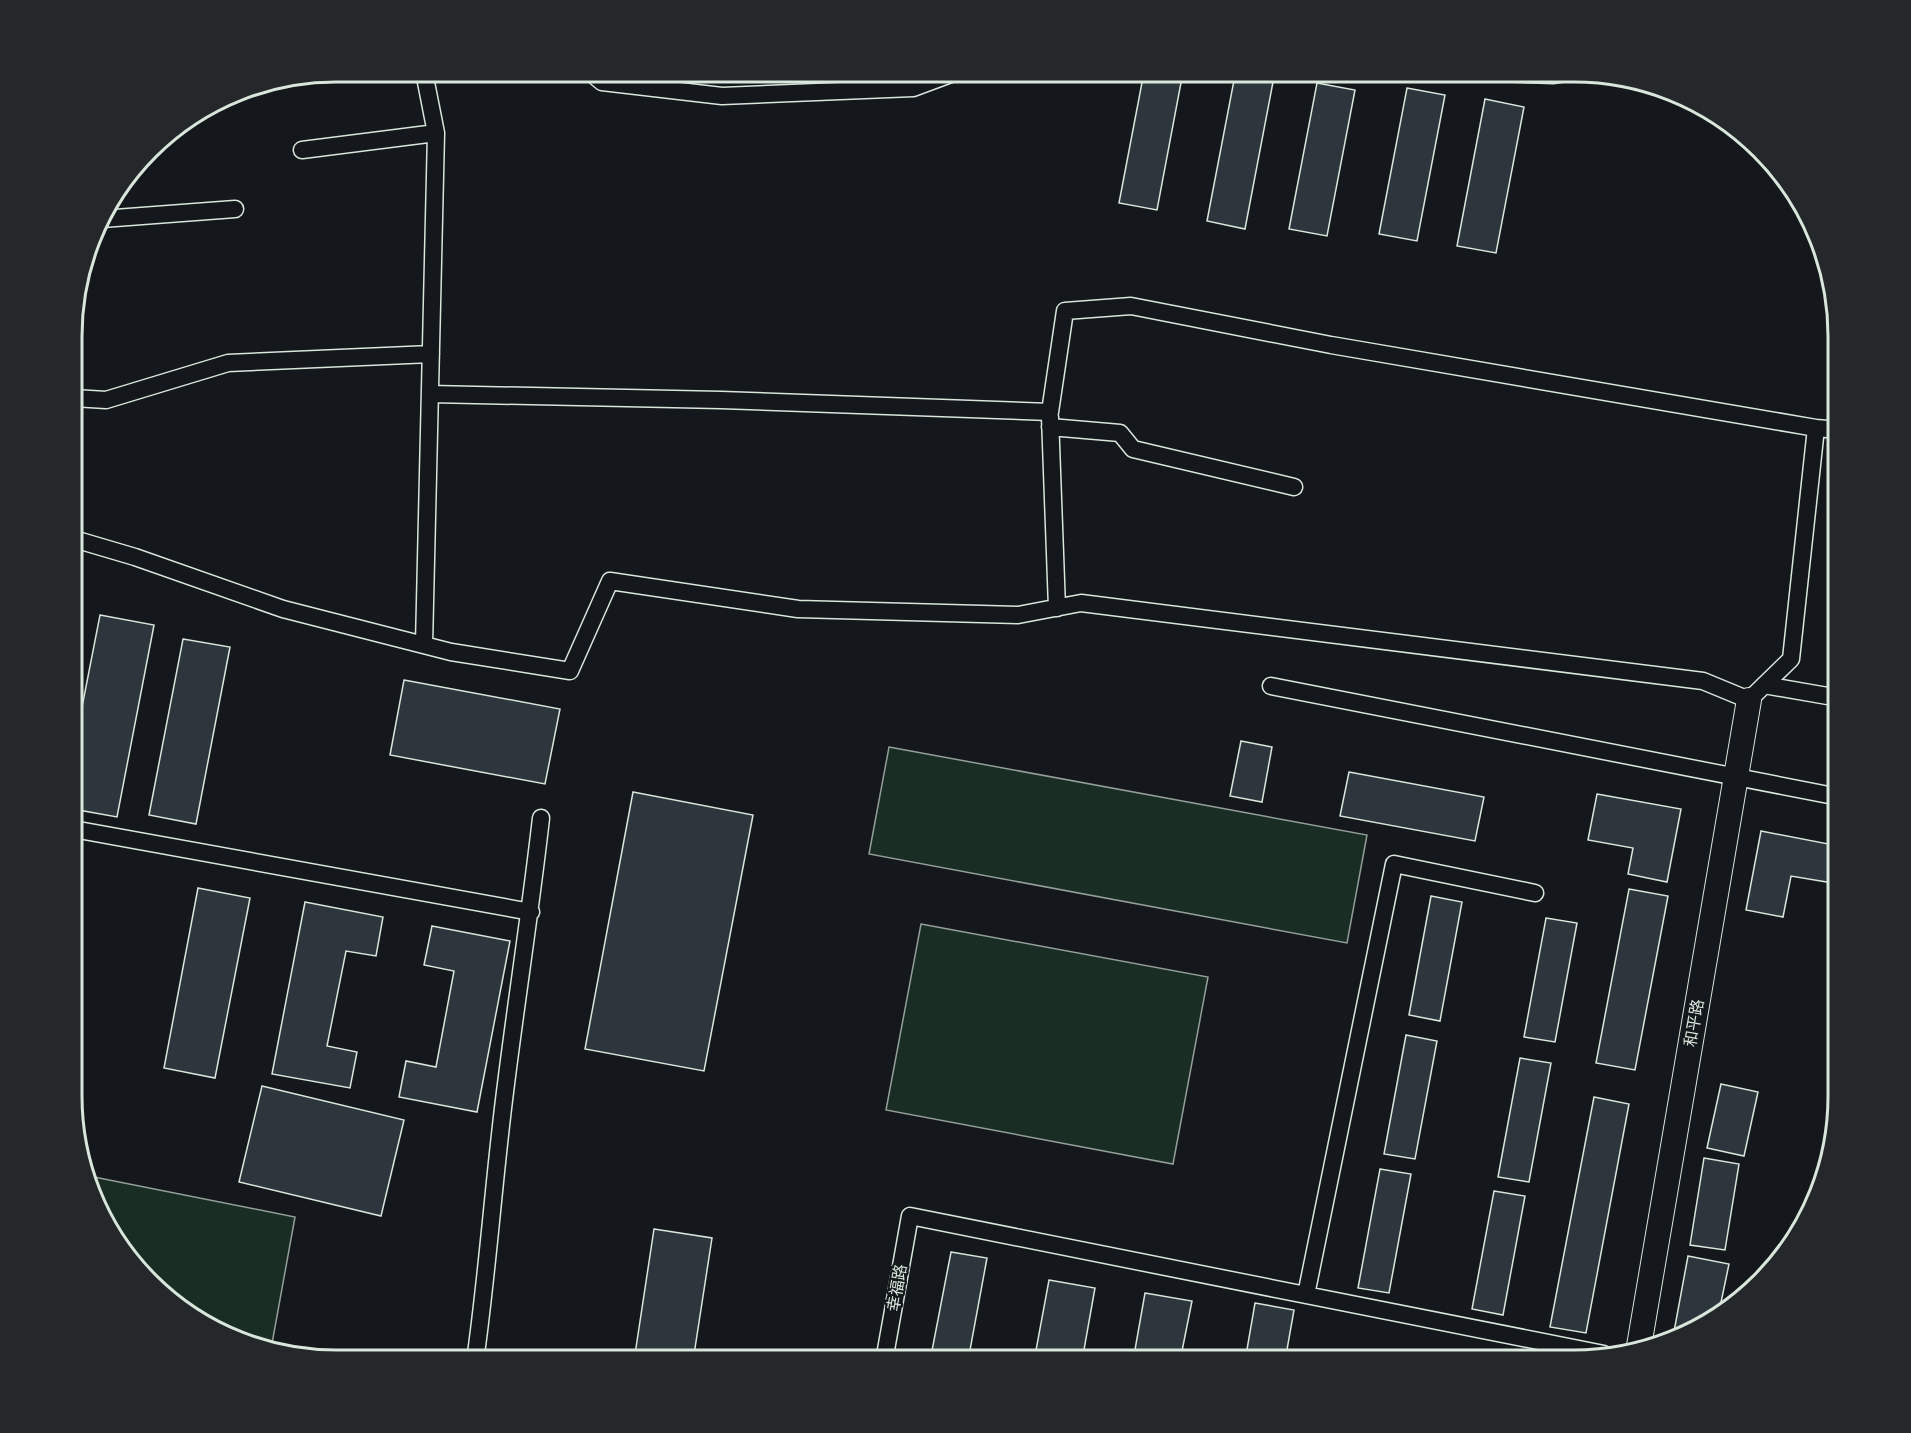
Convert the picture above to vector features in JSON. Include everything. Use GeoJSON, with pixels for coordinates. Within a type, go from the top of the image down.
{"type":"FeatureCollection","features":[{"type":"Feature","properties":{"kind":"street"},"geometry":{"type":"LineString","coordinates":[[424,645],[436,132],[426,83]]}},
{"type":"Feature","properties":{"kind":"street"},"geometry":{"type":"LineString","coordinates":[[611,83],[722,96],[912,88],[926,83]]}},
{"type":"Feature","properties":{"kind":"street"},"geometry":{"type":"LineString","coordinates":[[302,150],[436,132]]}},
{"type":"Feature","properties":{"kind":"street"},"geometry":{"type":"LineString","coordinates":[[112,218],[235,209]]}},
{"type":"Feature","properties":{"kind":"street"},"geometry":{"type":"LineString","coordinates":[[1057,608],[1050,419],[1065,311],[1131,306],[1330,345],[1828,429]]}},
{"type":"Feature","properties":{"kind":"street"},"geometry":{"type":"LineString","coordinates":[[82,398],[106,400],[228,363],[431,354]]}},
{"type":"Feature","properties":{"kind":"street"},"geometry":{"type":"LineString","coordinates":[[430,394],[721,399],[1050,419],[1120,433],[1133,449],[1294,487]]}},
{"type":"Feature","properties":{"kind":"street"},"geometry":{"type":"LineString","coordinates":[[1756,693],[1791,659],[1816,428]]}},
{"type":"Feature","properties":{"kind":"street"},"geometry":{"type":"LineString","coordinates":[[82,541],[135,557],[283,609],[451,652],[570,671],[610,581],[798,609],[1018,615],[1081,603],[1703,681],[1756,693],[1828,697]]}},
{"type":"Feature","properties":{"kind":"street"},"geometry":{"type":"LineString","coordinates":[[1271,686],[1828,795]]}},
{"type":"Feature","properties":{"kind":"street","name":"和平路"},"geometry":{"type":"LineString","coordinates":[[1640,1342],[1736,778],[1756,693]]}},
{"type":"Feature","properties":{"kind":"street"},"geometry":{"type":"LineString","coordinates":[[476,1350],[506,1084],[531,912],[541,818]]}},
{"type":"Feature","properties":{"kind":"street"},"geometry":{"type":"LineString","coordinates":[[82,831],[531,912]]}},
{"type":"Feature","properties":{"kind":"street"},"geometry":{"type":"LineString","coordinates":[[1535,893],[1394,864],[1306,1295],[1584,1350]]}},
{"type":"Feature","properties":{"kind":"street","name":"幸福路"},"geometry":{"type":"LineString","coordinates":[[887,1350],[910,1216],[1306,1295]]}},
{"type":"Feature","properties":{"kind":"green space"},"geometry":{"type":"Polygon","coordinates":[[[889,747],[1367,835],[1347,943],[869,854],[889,747]]]}},
{"type":"Feature","properties":{"kind":"green space"},"geometry":{"type":"Polygon","coordinates":[[[921,924],[1208,977],[1173,1164],[886,1110],[921,924]]]}},
{"type":"Feature","properties":{"kind":"green space"},"geometry":{"type":"Polygon","coordinates":[[[96,1177],[295,1217],[272,1343],[209,1317],[169,1288],[145,1264],[125,1238],[116,1224],[96,1177]]]}},
{"type":"Feature","properties":{"kind":"building"},"geometry":{"type":"Polygon","coordinates":[[[1142,83],[1181,83],[1157,210],[1119,203],[1142,83]]]}},
{"type":"Feature","properties":{"kind":"building"},"geometry":{"type":"Polygon","coordinates":[[[1233,83],[1273,83],[1245,229],[1207,221],[1233,83]]]}},
{"type":"Feature","properties":{"kind":"building"},"geometry":{"type":"Polygon","coordinates":[[[1317,83],[1355,90],[1327,236],[1289,229],[1317,83]]]}},
{"type":"Feature","properties":{"kind":"building"},"geometry":{"type":"Polygon","coordinates":[[[1407,88],[1445,95],[1417,241],[1379,234],[1407,88]]]}},
{"type":"Feature","properties":{"kind":"building"},"geometry":{"type":"Polygon","coordinates":[[[1485,99],[1524,107],[1496,253],[1457,246],[1485,99]]]}},
{"type":"Feature","properties":{"kind":"building"},"geometry":{"type":"Polygon","coordinates":[[[100,615],[154,625],[117,817],[82,811],[82,707],[100,615]]]}},
{"type":"Feature","properties":{"kind":"building"},"geometry":{"type":"Polygon","coordinates":[[[183,639],[230,647],[196,824],[149,815],[183,639]]]}},
{"type":"Feature","properties":{"kind":"building"},"geometry":{"type":"Polygon","coordinates":[[[404,680],[560,709],[545,784],[390,755],[404,680]]]}},
{"type":"Feature","properties":{"kind":"building"},"geometry":{"type":"Polygon","coordinates":[[[1241,741],[1272,747],[1262,802],[1230,796],[1241,741]]]}},
{"type":"Feature","properties":{"kind":"building"},"geometry":{"type":"Polygon","coordinates":[[[1349,772],[1484,797],[1475,841],[1340,816],[1349,772]]]}},
{"type":"Feature","properties":{"kind":"building"},"geometry":{"type":"Polygon","coordinates":[[[633,792],[753,815],[704,1071],[585,1049],[633,792]]]}},
{"type":"Feature","properties":{"kind":"building"},"geometry":{"type":"Polygon","coordinates":[[[1597,794],[1681,809],[1667,882],[1628,874],[1633,848],[1588,840],[1597,794]]]}},
{"type":"Feature","properties":{"kind":"building"},"geometry":{"type":"Polygon","coordinates":[[[1761,831],[1828,844],[1828,882],[1791,876],[1783,917],[1746,910],[1761,831]]]}},
{"type":"Feature","properties":{"kind":"building"},"geometry":{"type":"Polygon","coordinates":[[[198,888],[250,898],[215,1078],[164,1068],[198,888]]]}},
{"type":"Feature","properties":{"kind":"building"},"geometry":{"type":"Polygon","coordinates":[[[1629,889],[1668,896],[1635,1070],[1596,1063],[1629,889]]]}},
{"type":"Feature","properties":{"kind":"building"},"geometry":{"type":"Polygon","coordinates":[[[1431,896],[1462,902],[1440,1021],[1409,1015],[1431,896]]]}},
{"type":"Feature","properties":{"kind":"building"},"geometry":{"type":"Polygon","coordinates":[[[305,902],[383,917],[376,956],[346,951],[327,1046],[357,1052],[350,1088],[272,1074],[305,902]]]}},
{"type":"Feature","properties":{"kind":"building"},"geometry":{"type":"Polygon","coordinates":[[[1546,918],[1577,923],[1555,1042],[1524,1037],[1546,918]]]}},
{"type":"Feature","properties":{"kind":"building"},"geometry":{"type":"Polygon","coordinates":[[[432,926],[510,941],[477,1112],[399,1097],[406,1061],[436,1067],[454,971],[424,965],[432,926]]]}},
{"type":"Feature","properties":{"kind":"building"},"geometry":{"type":"Polygon","coordinates":[[[1406,1035],[1437,1041],[1415,1159],[1384,1154],[1406,1035]]]}},
{"type":"Feature","properties":{"kind":"building"},"geometry":{"type":"Polygon","coordinates":[[[1520,1058],[1551,1063],[1529,1182],[1498,1177],[1520,1058]]]}},
{"type":"Feature","properties":{"kind":"building"},"geometry":{"type":"Polygon","coordinates":[[[1721,1084],[1758,1092],[1744,1156],[1707,1148],[1721,1084]]]}},
{"type":"Feature","properties":{"kind":"building"},"geometry":{"type":"Polygon","coordinates":[[[262,1086],[404,1120],[381,1216],[239,1182],[262,1086]]]}},
{"type":"Feature","properties":{"kind":"building"},"geometry":{"type":"Polygon","coordinates":[[[1594,1097],[1629,1104],[1586,1333],[1550,1327],[1594,1097]]]}},
{"type":"Feature","properties":{"kind":"building"},"geometry":{"type":"Polygon","coordinates":[[[1704,1158],[1739,1164],[1725,1250],[1690,1245],[1704,1158]]]}},
{"type":"Feature","properties":{"kind":"building"},"geometry":{"type":"Polygon","coordinates":[[[1380,1169],[1411,1174],[1389,1293],[1358,1288],[1380,1169]]]}},
{"type":"Feature","properties":{"kind":"building"},"geometry":{"type":"Polygon","coordinates":[[[1494,1191],[1525,1196],[1503,1315],[1472,1309],[1494,1191]]]}},
{"type":"Feature","properties":{"kind":"building"},"geometry":{"type":"Polygon","coordinates":[[[654,1229],[712,1238],[695,1350],[636,1350],[654,1229]]]}},
{"type":"Feature","properties":{"kind":"building"},"geometry":{"type":"Polygon","coordinates":[[[951,1252],[987,1258],[970,1350],[932,1350],[951,1252]]]}},
{"type":"Feature","properties":{"kind":"building"},"geometry":{"type":"Polygon","coordinates":[[[1688,1256],[1729,1264],[1721,1304],[1702,1317],[1674,1330],[1688,1256]]]}},
{"type":"Feature","properties":{"kind":"building"},"geometry":{"type":"Polygon","coordinates":[[[1049,1280],[1095,1288],[1084,1350],[1036,1350],[1049,1280]]]}},
{"type":"Feature","properties":{"kind":"building"},"geometry":{"type":"Polygon","coordinates":[[[1145,1293],[1192,1301],[1182,1350],[1135,1350],[1145,1293]]]}},
{"type":"Feature","properties":{"kind":"building"},"geometry":{"type":"Polygon","coordinates":[[[1255,1303],[1294,1310],[1287,1350],[1247,1350],[1255,1303]]]}}]}
